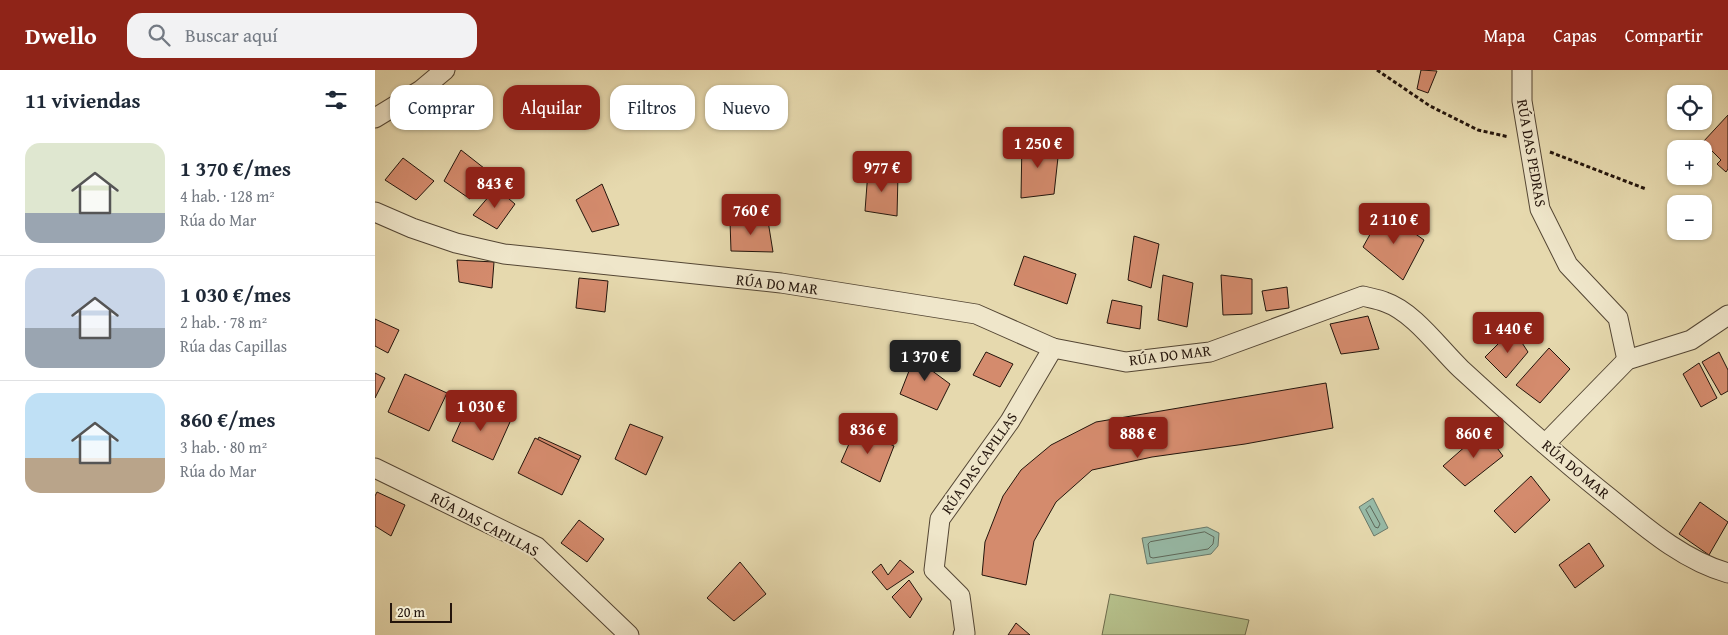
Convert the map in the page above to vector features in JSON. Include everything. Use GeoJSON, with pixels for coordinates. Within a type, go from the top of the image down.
{"type":"FeatureCollection","features":[{"type":"Feature","properties":{"kind":"street"},"geometry":{"type":"LineString","coordinates":[[375,118],[421,90],[445,70]]}},
{"type":"Feature","properties":{"kind":"street","name":"RÚA DAS PEDRAS"},"geometry":{"type":"LineString","coordinates":[[1522,70],[1522,101],[1540,209],[1568,265],[1618,318],[1627,360]]}},
{"type":"Feature","properties":{"kind":"street","name":"RÚA DO MAR"},"geometry":{"type":"LineString","coordinates":[[375,212],[412,228],[456,243],[503,254],[781,283],[976,314],[1053,348],[1126,362],[1210,352],[1363,296],[1386,302],[1404,312],[1461,368],[1558,457],[1650,531],[1682,552],[1714,569],[1728,573]]}},
{"type":"Feature","properties":{"kind":"street"},"geometry":{"type":"LineString","coordinates":[[1545,444],[1627,360],[1691,340],[1728,315]]}},
{"type":"Feature","properties":{"kind":"street","name":"RÚA DAS CAPILLAS"},"geometry":{"type":"LineString","coordinates":[[963,635],[965,633],[960,596],[934,570],[940,519],[1010,421],[1053,348]]}},
{"type":"Feature","properties":{"kind":"street","name":"RÚA DAS CAPILLAS"},"geometry":{"type":"LineString","coordinates":[[375,468],[537,548],[629,635]]}},
{"type":"Feature","properties":{"kind":"path"},"geometry":{"type":"LineString","coordinates":[[1377,70],[1430,106],[1478,130],[1551,152],[1646,189]]}},
{"type":"Feature","properties":{"kind":"green space"},"geometry":{"type":"Polygon","coordinates":[[[1110,594],[1249,620],[1245,635],[1102,635],[1110,594]]]}},
{"type":"Feature","properties":{"kind":"water"},"geometry":{"type":"Polygon","coordinates":[[[1373,498],[1388,528],[1374,536],[1359,507],[1373,498]]]}},
{"type":"Feature","properties":{"kind":"water"},"geometry":{"type":"Polygon","coordinates":[[[1207,527],[1219,533],[1218,546],[1211,554],[1147,564],[1142,538],[1207,527]]]}},
{"type":"Feature","properties":{"kind":"building"},"geometry":{"type":"Polygon","coordinates":[[[1421,70],[1437,71],[1428,93],[1417,89],[1421,70]]]}},
{"type":"Feature","properties":{"kind":"building"},"geometry":{"type":"Polygon","coordinates":[[[1728,115],[1728,169],[1726,172],[1717,164],[1721,160],[1712,151],[1712,140],[1705,140],[1728,115]]]}},
{"type":"Feature","properties":{"kind":"building"},"geometry":{"type":"Polygon","coordinates":[[[1022,139],[1059,148],[1054,194],[1021,198],[1022,139]]]}},
{"type":"Feature","properties":{"kind":"building"},"geometry":{"type":"Polygon","coordinates":[[[461,150],[489,172],[470,199],[444,181],[461,150]]]}},
{"type":"Feature","properties":{"kind":"building"},"geometry":{"type":"Polygon","coordinates":[[[403,158],[434,181],[416,200],[385,180],[403,158]]]}},
{"type":"Feature","properties":{"kind":"building"},"geometry":{"type":"Polygon","coordinates":[[[868,171],[898,174],[897,216],[865,211],[868,171]]]}},
{"type":"Feature","properties":{"kind":"building"},"geometry":{"type":"Polygon","coordinates":[[[602,184],[619,225],[592,232],[576,200],[602,184]]]}},
{"type":"Feature","properties":{"kind":"building"},"geometry":{"type":"Polygon","coordinates":[[[496,188],[515,204],[497,229],[473,215],[496,188]]]}},
{"type":"Feature","properties":{"kind":"building"},"geometry":{"type":"Polygon","coordinates":[[[1383,211],[1424,240],[1403,280],[1363,247],[1383,211]]]}},
{"type":"Feature","properties":{"kind":"building"},"geometry":{"type":"Polygon","coordinates":[[[730,221],[768,221],[773,252],[731,251],[730,221]]]}},
{"type":"Feature","properties":{"kind":"building"},"geometry":{"type":"Polygon","coordinates":[[[1134,236],[1159,244],[1151,288],[1128,280],[1134,236]]]}},
{"type":"Feature","properties":{"kind":"building"},"geometry":{"type":"Polygon","coordinates":[[[1024,256],[1076,274],[1067,304],[1014,285],[1024,256]]]}},
{"type":"Feature","properties":{"kind":"building"},"geometry":{"type":"Polygon","coordinates":[[[457,260],[494,262],[492,288],[459,282],[457,260]]]}},
{"type":"Feature","properties":{"kind":"building"},"geometry":{"type":"Polygon","coordinates":[[[1163,275],[1193,283],[1187,327],[1158,320],[1163,275]]]}},
{"type":"Feature","properties":{"kind":"building"},"geometry":{"type":"Polygon","coordinates":[[[1221,275],[1252,279],[1252,314],[1223,315],[1221,275]]]}},
{"type":"Feature","properties":{"kind":"building"},"geometry":{"type":"Polygon","coordinates":[[[579,278],[608,281],[605,312],[576,308],[579,278]]]}},
{"type":"Feature","properties":{"kind":"building"},"geometry":{"type":"Polygon","coordinates":[[[1287,287],[1289,308],[1266,311],[1262,291],[1287,287]]]}},
{"type":"Feature","properties":{"kind":"building"},"geometry":{"type":"Polygon","coordinates":[[[1112,300],[1142,306],[1140,329],[1107,323],[1112,300]]]}},
{"type":"Feature","properties":{"kind":"building"},"geometry":{"type":"Polygon","coordinates":[[[1368,316],[1379,349],[1341,354],[1330,324],[1368,316]]]}},
{"type":"Feature","properties":{"kind":"building"},"geometry":{"type":"Polygon","coordinates":[[[375,319],[399,330],[388,353],[375,346],[375,319]]]}},
{"type":"Feature","properties":{"kind":"building"},"geometry":{"type":"Polygon","coordinates":[[[1513,329],[1528,352],[1506,378],[1485,357],[1513,329]]]}},
{"type":"Feature","properties":{"kind":"building"},"geometry":{"type":"Polygon","coordinates":[[[918,348],[937,357],[931,370],[950,384],[937,410],[900,394],[918,348]]]}},
{"type":"Feature","properties":{"kind":"building"},"geometry":{"type":"Polygon","coordinates":[[[1549,348],[1570,369],[1540,403],[1516,385],[1549,348]]]}},
{"type":"Feature","properties":{"kind":"building"},"geometry":{"type":"Polygon","coordinates":[[[986,352],[1013,364],[1000,387],[973,375],[986,352]]]}},
{"type":"Feature","properties":{"kind":"building"},"geometry":{"type":"Polygon","coordinates":[[[1719,352],[1728,370],[1728,391],[1721,395],[1702,362],[1719,352]]]}},
{"type":"Feature","properties":{"kind":"building"},"geometry":{"type":"Polygon","coordinates":[[[1699,363],[1717,398],[1701,407],[1683,374],[1699,363]]]}},
{"type":"Feature","properties":{"kind":"building"},"geometry":{"type":"Polygon","coordinates":[[[375,373],[385,378],[375,398],[375,373]]]}},
{"type":"Feature","properties":{"kind":"building"},"geometry":{"type":"Polygon","coordinates":[[[405,374],[447,393],[429,431],[388,412],[405,374]]]}},
{"type":"Feature","properties":{"kind":"building"},"geometry":{"type":"Polygon","coordinates":[[[1326,383],[1333,428],[1245,444],[1152,457],[1092,470],[1056,502],[1034,541],[1026,585],[982,575],[985,542],[1003,496],[1021,470],[1051,445],[1096,422],[1326,383]]]}},
{"type":"Feature","properties":{"kind":"building"},"geometry":{"type":"Polygon","coordinates":[[[469,403],[510,422],[493,460],[452,441],[469,403]]]}},
{"type":"Feature","properties":{"kind":"building"},"geometry":{"type":"Polygon","coordinates":[[[630,424],[663,437],[646,475],[615,459],[630,424]]]}},
{"type":"Feature","properties":{"kind":"building"},"geometry":{"type":"Polygon","coordinates":[[[856,428],[894,446],[880,482],[841,462],[856,428]]]}},
{"type":"Feature","properties":{"kind":"building"},"geometry":{"type":"Polygon","coordinates":[[[1484,430],[1503,456],[1465,486],[1443,466],[1484,430]]]}},
{"type":"Feature","properties":{"kind":"building"},"geometry":{"type":"Polygon","coordinates":[[[539,437],[581,456],[561,491],[521,471],[539,437]]]}},
{"type":"Feature","properties":{"kind":"building"},"geometry":{"type":"Polygon","coordinates":[[[535,438],[579,460],[562,495],[518,473],[535,438]]]}},
{"type":"Feature","properties":{"kind":"building"},"geometry":{"type":"Polygon","coordinates":[[[1531,476],[1550,500],[1515,533],[1494,511],[1531,476]]]}},
{"type":"Feature","properties":{"kind":"building"},"geometry":{"type":"Polygon","coordinates":[[[377,492],[405,505],[391,536],[375,526],[375,496],[377,492]]]}},
{"type":"Feature","properties":{"kind":"building"},"geometry":{"type":"Polygon","coordinates":[[[1700,502],[1728,522],[1709,555],[1679,534],[1700,502]]]}},
{"type":"Feature","properties":{"kind":"building"},"geometry":{"type":"Polygon","coordinates":[[[579,520],[604,539],[587,562],[561,543],[579,520]]]}},
{"type":"Feature","properties":{"kind":"building"},"geometry":{"type":"Polygon","coordinates":[[[1589,543],[1604,566],[1575,588],[1559,565],[1589,543]]]}},
{"type":"Feature","properties":{"kind":"building"},"geometry":{"type":"Polygon","coordinates":[[[900,560],[914,572],[887,590],[872,572],[881,564],[888,575],[900,560]]]}},
{"type":"Feature","properties":{"kind":"building"},"geometry":{"type":"Polygon","coordinates":[[[740,562],[766,594],[734,621],[707,598],[740,562]]]}},
{"type":"Feature","properties":{"kind":"building"},"geometry":{"type":"Polygon","coordinates":[[[909,580],[922,599],[910,618],[892,597],[909,580]]]}},
{"type":"Feature","properties":{"kind":"building"},"geometry":{"type":"Polygon","coordinates":[[[1016,623],[1030,635],[1008,635],[1016,623]]]}}]}
